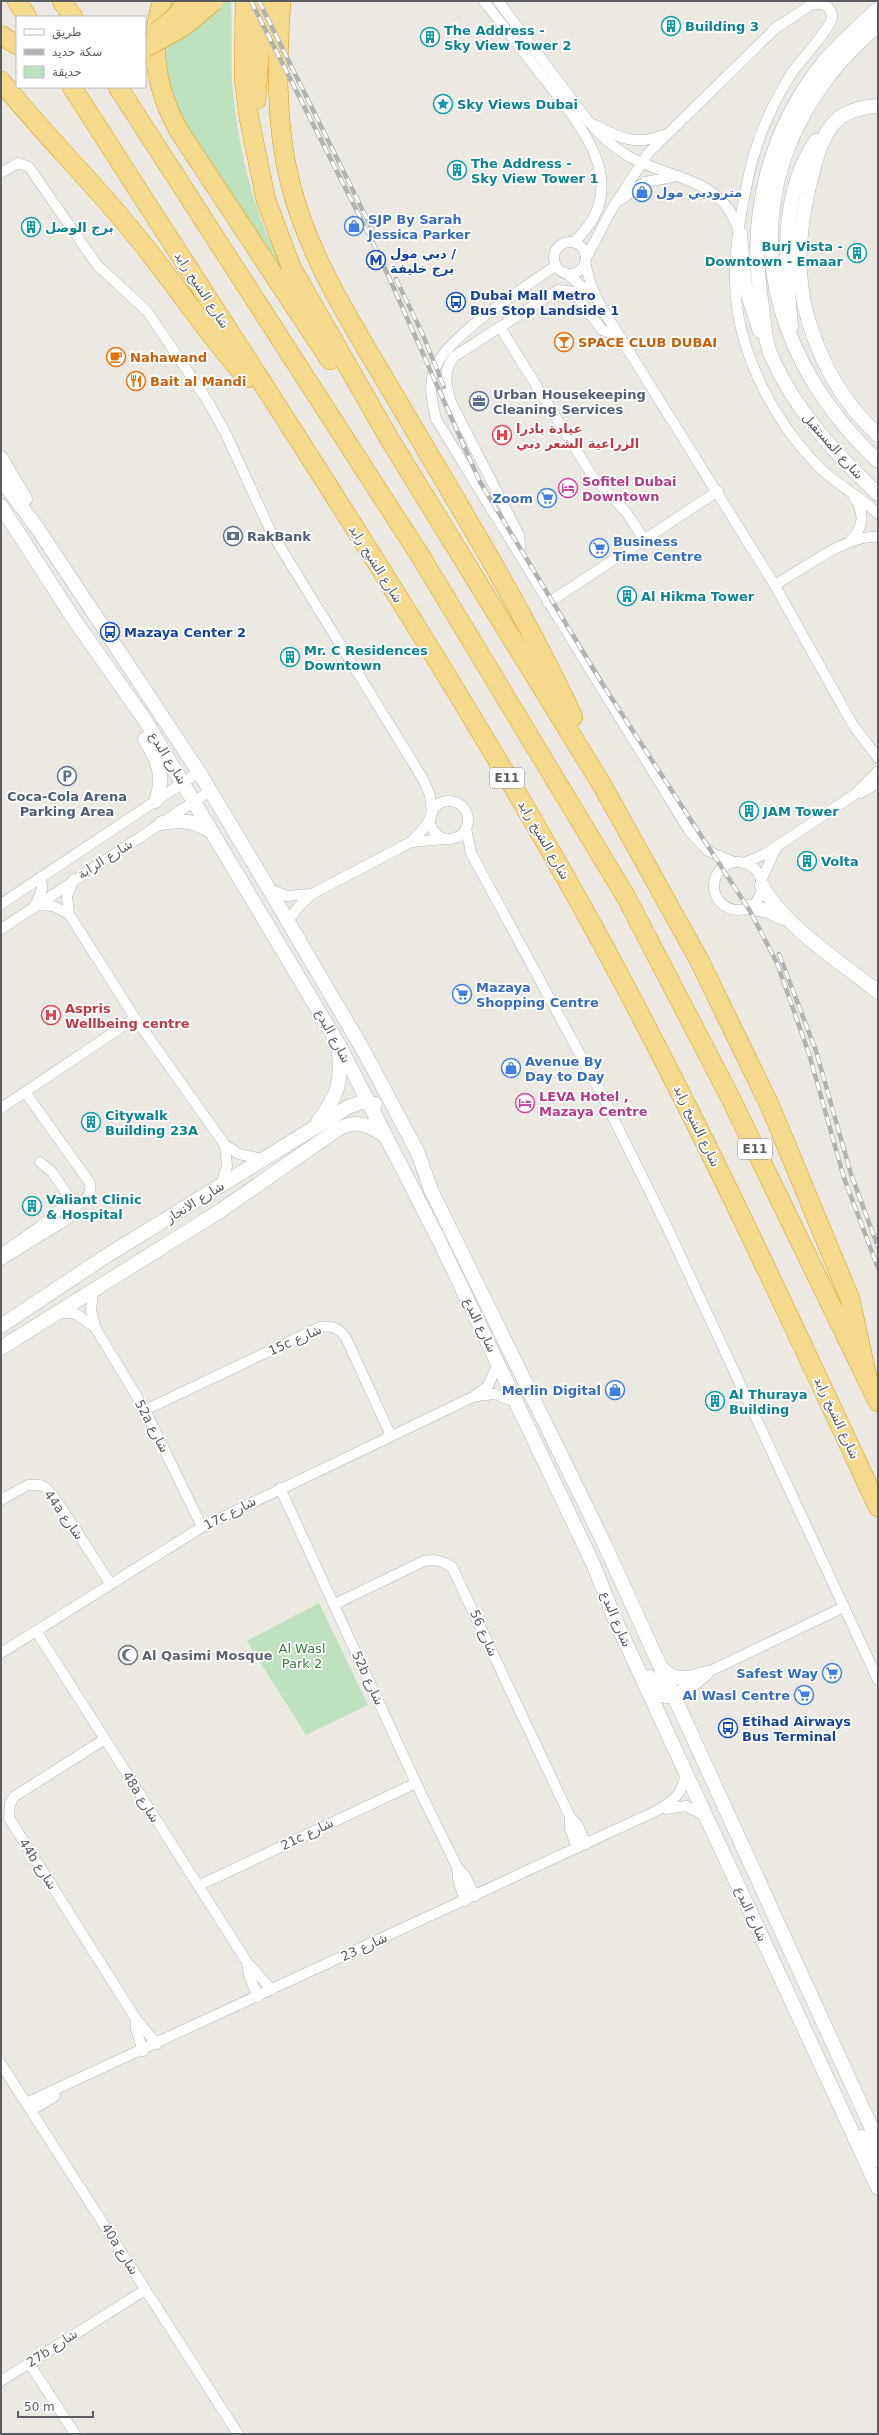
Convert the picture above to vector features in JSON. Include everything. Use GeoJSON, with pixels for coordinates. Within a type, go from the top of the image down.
{"type":"FeatureCollection","features":[{"type":"Feature","properties":{"kind":"highway"},"geometry":{"type":"LineString","coordinates":[[17,1],[26,16]]}},
{"type":"Feature","properties":{"kind":"highway"},"geometry":{"type":"LineString","coordinates":[[62,1],[72,16]]}},
{"type":"Feature","properties":{"kind":"highway"},"geometry":{"type":"LineString","coordinates":[[162,1],[156,29],[156,64],[160,87],[173,120],[302,318],[373,422],[390,440]]}},
{"type":"Feature","properties":{"kind":"highway"},"geometry":{"type":"LineString","coordinates":[[146,40],[172,20],[189,1]]}},
{"type":"Feature","properties":{"kind":"highway"},"geometry":{"type":"LineString","coordinates":[[146,47],[183,27],[214,1]]}},
{"type":"Feature","properties":{"kind":"highway"},"geometry":{"type":"LineString","coordinates":[[245,1],[244,78],[249,118],[273,223],[291,267],[390,440],[602,785],[700,960],[770,1106],[850,1299],[868,1380]]}},
{"type":"Feature","properties":{"kind":"highway"},"geometry":{"type":"LineString","coordinates":[[258,158],[257,75],[263,1]]}},
{"type":"Feature","properties":{"kind":"highway"},"geometry":{"type":"LineString","coordinates":[[281,1],[278,110],[284,159],[297,207],[315,253],[350,322],[497,572],[556,681],[602,785]]}},
{"type":"Feature","properties":{"kind":"highway"},"geometry":{"type":"LineString","coordinates":[[1,35],[16,44]]}},
{"type":"Feature","properties":{"kind":"highway"},"geometry":{"type":"LineString","coordinates":[[1,81],[116,212],[159,265],[221,349],[282,416]]}},
{"type":"Feature","properties":{"kind":"highway","name":"شارع الشيخ زايد"},"geometry":{"type":"LineString","coordinates":[[73,88],[396,594],[530,816],[581,904],[697,1126],[878,1506]]}},
{"type":"Feature","properties":{"kind":"highway","name":"E11"},"geometry":{"type":"LineString","coordinates":[[119,88],[422,557],[626,897],[729,1095],[878,1402]]}},
{"type":"Feature","properties":{"kind":"main road","name":"شارع المستقبل"},"geometry":{"type":"LineString","coordinates":[[878,9],[839,45],[808,83],[784,125],[769,165],[762,194],[757,242],[760,290],[769,351],[786,387],[808,420],[838,454],[878,494]]}},
{"type":"Feature","properties":{"kind":"main road","name":"شارع المستقبل"},"geometry":{"type":"LineString","coordinates":[[878,25],[839,63],[817,93],[792,141],[777,185],[771,230],[773,277],[784,322],[808,374],[827,404],[850,432],[878,460]]}},
{"type":"Feature","properties":{"kind":"main road"},"geometry":{"type":"LineString","coordinates":[[793,341],[787,260],[794,191],[802,167],[814,144],[834,123],[850,112],[878,106]]}},
{"type":"Feature","properties":{"kind":"main road"},"geometry":{"type":"LineString","coordinates":[[834,123],[817,156],[806,194],[799,237],[800,281],[808,321],[827,368],[851,405],[878,435]]}},
{"type":"Feature","properties":{"kind":"main road"},"geometry":{"type":"LineString","coordinates":[[740,234],[742,268],[750,302],[769,351]]}},
{"type":"Feature","properties":{"kind":"main road"},"geometry":{"type":"LineString","coordinates":[[1,458],[27,504],[38,529]]}},
{"type":"Feature","properties":{"kind":"main road","name":"شارع البدع"},"geometry":{"type":"LineString","coordinates":[[1,479],[38,529],[199,772],[288,921],[373,1068],[418,1153],[431,1190],[599,1533],[672,1696],[878,2142]]}},
{"type":"Feature","properties":{"kind":"main road","name":"شارع البدع"},"geometry":{"type":"LineString","coordinates":[[1,506],[88,640],[145,720],[195,801],[339,1044],[388,1139],[498,1363],[515,1402],[594,1566],[614,1617],[878,2188]]}},
{"type":"Feature","properties":{"kind":"main road"},"geometry":{"type":"LineString","coordinates":[[1,524],[17,544],[33,555]]}},
{"type":"Feature","properties":{"kind":"main road"},"geometry":{"type":"LineString","coordinates":[[145,720],[144,736],[157,760],[160,770],[160,789],[156,801]]}},
{"type":"Feature","properties":{"kind":"main road"},"geometry":{"type":"LineString","coordinates":[[162,823],[176,820],[191,821],[214,833]]}},
{"type":"Feature","properties":{"kind":"main road"},"geometry":{"type":"LineString","coordinates":[[762,883],[774,905],[794,925],[878,992]]}},
{"type":"Feature","properties":{"kind":"main road"},"geometry":{"type":"LineString","coordinates":[[748,908],[777,915],[794,925]]}},
{"type":"Feature","properties":{"kind":"main road","name":"شارع الانجاز"},"geometry":{"type":"LineString","coordinates":[[1,1326],[103,1258],[313,1128],[332,1102],[338,1086],[340,1074],[339,1044]]}},
{"type":"Feature","properties":{"kind":"main road"},"geometry":{"type":"LineString","coordinates":[[313,1128],[351,1105],[368,1101],[378,1105],[388,1116],[419,1174],[431,1190]]}},
{"type":"Feature","properties":{"kind":"main road","name":"شارع الانجاز"},"geometry":{"type":"LineString","coordinates":[[1,1348],[220,1212],[338,1129],[352,1124],[368,1125],[388,1139]]}},
{"type":"Feature","properties":{"kind":"main road"},"geometry":{"type":"LineString","coordinates":[[614,1617],[630,1635],[659,1692],[664,1696],[672,1696],[706,1673]]}},
{"type":"Feature","properties":{"kind":"main road"},"geometry":{"type":"LineString","coordinates":[[659,1665],[669,1675],[682,1679],[706,1673]]}},
{"type":"Feature","properties":{"kind":"main road"},"geometry":{"type":"LineString","coordinates":[[855,2138],[866,2138],[878,2160]]}},
{"type":"Feature","properties":{"kind":"street"},"geometry":{"type":"LineString","coordinates":[[498,1],[589,122],[611,144],[641,162],[703,186],[720,197],[733,214],[740,234]]}},
{"type":"Feature","properties":{"kind":"street"},"geometry":{"type":"LineString","coordinates":[[568,274],[579,272],[612,209],[641,162],[666,133],[804,1]]}},
{"type":"Feature","properties":{"kind":"street"},"geometry":{"type":"LineString","coordinates":[[488,3],[581,126],[594,150],[600,177],[599,204],[589,226],[574,242]]}},
{"type":"Feature","properties":{"kind":"street"},"geometry":{"type":"LineString","coordinates":[[773,30],[812,4],[823,4],[831,11],[832,17],[828,27],[792,73],[765,125],[750,172],[735,270],[737,306],[744,337],[756,372],[772,405],[792,436],[830,477],[878,514]]}},
{"type":"Feature","properties":{"kind":"street"},"geometry":{"type":"LineString","coordinates":[[589,122],[619,137],[631,141],[647,140],[666,133]]}},
{"type":"Feature","properties":{"kind":"street"},"geometry":{"type":"LineString","coordinates":[[1,174],[18,163],[31,170],[97,265],[147,312],[217,416],[271,532],[423,779],[430,795],[433,830],[462,848],[480,868]]}},
{"type":"Feature","properties":{"kind":"street"},"geometry":{"type":"LineString","coordinates":[[612,209],[627,194],[645,182],[677,177]]}},
{"type":"Feature","properties":{"kind":"street"},"geometry":{"type":"LineString","coordinates":[[600,305],[568,274],[558,270],[555,266],[553,255],[555,250],[563,243],[574,242],[580,245],[586,260],[591,285],[600,305],[718,490],[775,586],[853,725],[878,758]]}},
{"type":"Feature","properties":{"kind":"street"},"geometry":{"type":"LineString","coordinates":[[555,266],[450,345],[440,356],[431,383],[431,397],[436,419],[690,832],[708,851],[752,867],[762,883]]}},
{"type":"Feature","properties":{"kind":"street"},"geometry":{"type":"LineString","coordinates":[[519,554],[519,535],[454,409],[446,379],[447,367],[455,356],[554,292],[564,289],[578,295],[602,330],[621,337]]}},
{"type":"Feature","properties":{"kind":"street"},"geometry":{"type":"LineString","coordinates":[[500,327],[594,477],[626,512],[644,539]]}},
{"type":"Feature","properties":{"kind":"street"},"geometry":{"type":"LineString","coordinates":[[548,603],[718,490]]}},
{"type":"Feature","properties":{"kind":"street"},"geometry":{"type":"LineString","coordinates":[[775,586],[851,540],[858,532],[863,517],[853,495]]}},
{"type":"Feature","properties":{"kind":"street"},"geometry":{"type":"LineString","coordinates":[[851,540],[869,536],[878,537]]}},
{"type":"Feature","properties":{"kind":"street"},"geometry":{"type":"LineString","coordinates":[[854,795],[878,771]]}},
{"type":"Feature","properties":{"kind":"street","name":"شارع الراية"},"geometry":{"type":"LineString","coordinates":[[1,904],[199,772]]}},
{"type":"Feature","properties":{"kind":"street"},"geometry":{"type":"LineString","coordinates":[[778,846],[762,883],[758,898],[748,908],[740,910],[728,908],[718,900],[715,893],[715,877],[723,867],[758,858],[854,795],[878,783]]}},
{"type":"Feature","properties":{"kind":"street","name":"شارع الراية"},"geometry":{"type":"LineString","coordinates":[[1,929],[74,879],[210,791]]}},
{"type":"Feature","properties":{"kind":"street"},"geometry":{"type":"LineString","coordinates":[[288,921],[299,906],[312,894],[411,842],[423,829],[431,815],[442,803],[457,803],[467,813],[466,828],[468,845],[606,1102],[667,1228],[878,1680]]}},
{"type":"Feature","properties":{"kind":"street"},"geometry":{"type":"LineString","coordinates":[[411,842],[448,839],[460,836],[466,828]]}},
{"type":"Feature","properties":{"kind":"street"},"geometry":{"type":"LineString","coordinates":[[41,877],[42,889],[35,905],[53,906],[69,914]]}},
{"type":"Feature","properties":{"kind":"street"},"geometry":{"type":"LineString","coordinates":[[74,879],[67,896],[69,914],[135,1018],[225,1145],[243,1155],[263,1159]]}},
{"type":"Feature","properties":{"kind":"street"},"geometry":{"type":"LineString","coordinates":[[269,889],[293,896],[312,894]]}},
{"type":"Feature","properties":{"kind":"street"},"geometry":{"type":"LineString","coordinates":[[1,1108],[135,1018]]}},
{"type":"Feature","properties":{"kind":"street"},"geometry":{"type":"LineString","coordinates":[[1,1260],[68,1219],[73,1209],[89,1194],[90,1183],[25,1092]]}},
{"type":"Feature","properties":{"kind":"street"},"geometry":{"type":"LineString","coordinates":[[221,1186],[227,1166],[225,1145]]}},
{"type":"Feature","properties":{"kind":"street"},"geometry":{"type":"LineString","coordinates":[[40,1162],[52,1172],[73,1209]]}},
{"type":"Feature","properties":{"kind":"street"},"geometry":{"type":"LineString","coordinates":[[1,1254],[42,1225],[62,1208],[66,1207],[73,1209]]}},
{"type":"Feature","properties":{"kind":"street","name":"52a شارع"},"geometry":{"type":"LineString","coordinates":[[93,1291],[91,1310],[96,1328],[144,1410],[202,1527]]}},
{"type":"Feature","properties":{"kind":"street","name":"52a شارع"},"geometry":{"type":"LineString","coordinates":[[59,1312],[67,1312],[84,1317],[96,1328]]}},
{"type":"Feature","properties":{"kind":"street","name":"15c شارع"},"geometry":{"type":"LineString","coordinates":[[144,1410],[320,1327],[328,1326],[342,1332],[346,1338],[391,1436]]}},
{"type":"Feature","properties":{"kind":"street","name":"17c شارع"},"geometry":{"type":"LineString","coordinates":[[1,1653],[110,1583],[202,1527],[280,1488],[473,1397],[488,1386],[498,1363]]}},
{"type":"Feature","properties":{"kind":"street","name":"17c شارع"},"geometry":{"type":"LineString","coordinates":[[473,1397],[495,1394],[515,1402]]}},
{"type":"Feature","properties":{"kind":"street","name":"44a شارع"},"geometry":{"type":"LineString","coordinates":[[1,1500],[28,1484],[34,1484],[46,1488],[57,1501],[110,1583]]}},
{"type":"Feature","properties":{"kind":"street","name":"52b شارع"},"geometry":{"type":"LineString","coordinates":[[280,1488],[335,1604],[416,1783],[457,1867],[465,1876],[475,1896]]}},
{"type":"Feature","properties":{"kind":"street","name":"شارع 56"},"geometry":{"type":"LineString","coordinates":[[335,1604],[424,1561],[439,1560],[452,1567],[570,1817],[577,1824],[586,1844]]}},
{"type":"Feature","properties":{"kind":"street"},"geometry":{"type":"LineString","coordinates":[[706,1673],[844,1607]]}},
{"type":"Feature","properties":{"kind":"street","name":"48a شارع"},"geometry":{"type":"LineString","coordinates":[[36,1631],[247,1962],[272,1990]]}},
{"type":"Feature","properties":{"kind":"street","name":"44b شارع"},"geometry":{"type":"LineString","coordinates":[[105,1739],[15,1796],[8,1811],[12,1824],[136,2019],[157,2044]]}},
{"type":"Feature","properties":{"kind":"street","name":"شارع 23"},"geometry":{"type":"LineString","coordinates":[[29,2107],[73,2083],[656,1811],[677,1798],[682,1789],[686,1773]]}},
{"type":"Feature","properties":{"kind":"street","name":"21c شارع"},"geometry":{"type":"LineString","coordinates":[[198,1886],[416,1783]]}},
{"type":"Feature","properties":{"kind":"street","name":"شارع 23"},"geometry":{"type":"LineString","coordinates":[[656,1811],[686,1806],[706,1816]]}},
{"type":"Feature","properties":{"kind":"street","name":"شارع 56"},"geometry":{"type":"LineString","coordinates":[[570,1817],[570,1829],[577,1848]]}},
{"type":"Feature","properties":{"kind":"street","name":"52b شارع"},"geometry":{"type":"LineString","coordinates":[[457,1867],[458,1879],[465,1901]]}},
{"type":"Feature","properties":{"kind":"street","name":"48a شارع"},"geometry":{"type":"LineString","coordinates":[[247,1962],[249,1975],[258,1997]]}},
{"type":"Feature","properties":{"kind":"street","name":"44b شارع"},"geometry":{"type":"LineString","coordinates":[[136,2019],[136,2029],[143,2050]]}},
{"type":"Feature","properties":{"kind":"street","name":"40a شارع"},"geometry":{"type":"LineString","coordinates":[[1,2064],[238,2434]]}},
{"type":"Feature","properties":{"kind":"street","name":"27b شارع"},"geometry":{"type":"LineString","coordinates":[[1,2380],[144,2287]]}},
{"type":"Feature","properties":{"kind":"street"},"geometry":{"type":"LineString","coordinates":[[29,2363],[75,2434]]}},
{"type":"Feature","properties":{"kind":"green space"},"geometry":{"type":"Polygon","coordinates":[[[161,1],[231,1],[232,81],[239,136],[243,158],[255,202],[271,244],[281,264],[277,266],[178,112],[169,91],[159,14],[161,1]]]}},
{"type":"Feature","properties":{"kind":"green space","name":"Al Wasl Park 2"},"geometry":{"type":"Polygon","coordinates":[[[319,1603],[368,1705],[306,1735],[247,1641],[319,1603]]]}},
{"type":"Feature","properties":{"kind":"railway"},"geometry":{"type":"LineString","coordinates":[[251,1],[379,255],[480,482],[603,685],[750,911],[777,963],[809,1054],[844,1178],[878,1268]]}},
{"type":"Feature","properties":{"kind":"railway"},"geometry":{"type":"LineString","coordinates":[[259,1],[372,229]]}},
{"type":"Feature","properties":{"kind":"railway"},"geometry":{"type":"LineString","coordinates":[[396,279],[423,335],[444,387]]}},
{"type":"Feature","properties":{"kind":"railway"},"geometry":{"type":"LineString","coordinates":[[779,954],[816,1051],[851,1174],[878,1247]]}},
{"type":"Feature","properties":{"kind":"place","name":"Building 3"},"geometry":{"type":"Point","coordinates":[671,26]}},
{"type":"Feature","properties":{"kind":"place","name":"The Address - Sky View Tower 2"},"geometry":{"type":"Point","coordinates":[430,37]}},
{"type":"Feature","properties":{"kind":"place","name":"Sky Views Dubai"},"geometry":{"type":"Point","coordinates":[443,104]}},
{"type":"Feature","properties":{"kind":"place","name":"The Address - Sky View Tower 1"},"geometry":{"type":"Point","coordinates":[457,170]}},
{"type":"Feature","properties":{"kind":"place","name":"مترودبي مول"},"geometry":{"type":"Point","coordinates":[642,192]}},
{"type":"Feature","properties":{"kind":"place","name":"SJP By Sarah Jessica Parker"},"geometry":{"type":"Point","coordinates":[354,226]}},
{"type":"Feature","properties":{"kind":"place","name":"برج الوصل"},"geometry":{"type":"Point","coordinates":[31,227]}},
{"type":"Feature","properties":{"kind":"place","name":"Burj Vista - Downtown - Emaar"},"geometry":{"type":"Point","coordinates":[857,253]}},
{"type":"Feature","properties":{"kind":"place","name":"دبي مول / برج خليفة"},"geometry":{"type":"Point","coordinates":[376,260]}},
{"type":"Feature","properties":{"kind":"place","name":"Dubai Mall Metro Bus Stop Landside 1"},"geometry":{"type":"Point","coordinates":[456,302]}},
{"type":"Feature","properties":{"kind":"place","name":"SPACE CLUB DUBAI"},"geometry":{"type":"Point","coordinates":[564,342]}},
{"type":"Feature","properties":{"kind":"place","name":"Nahawand"},"geometry":{"type":"Point","coordinates":[116,357]}},
{"type":"Feature","properties":{"kind":"place","name":"Bait al Mandi"},"geometry":{"type":"Point","coordinates":[136,381]}},
{"type":"Feature","properties":{"kind":"place","name":"Urban Housekeeping Cleaning Services"},"geometry":{"type":"Point","coordinates":[479,401]}},
{"type":"Feature","properties":{"kind":"place","name":"عيادة بادرا الزراعية الشعر دبي"},"geometry":{"type":"Point","coordinates":[502,435]}},
{"type":"Feature","properties":{"kind":"place","name":"Sofitel Dubai Downtown"},"geometry":{"type":"Point","coordinates":[568,488]}},
{"type":"Feature","properties":{"kind":"place","name":"Zoom"},"geometry":{"type":"Point","coordinates":[547,498]}},
{"type":"Feature","properties":{"kind":"place","name":"RakBank"},"geometry":{"type":"Point","coordinates":[233,536]}},
{"type":"Feature","properties":{"kind":"place","name":"Business Time Centre"},"geometry":{"type":"Point","coordinates":[599,548]}},
{"type":"Feature","properties":{"kind":"place","name":"Al Hikma Tower"},"geometry":{"type":"Point","coordinates":[627,596]}},
{"type":"Feature","properties":{"kind":"place","name":"Mazaya Center 2"},"geometry":{"type":"Point","coordinates":[110,632]}},
{"type":"Feature","properties":{"kind":"place","name":"Mr. C Residences Downtown"},"geometry":{"type":"Point","coordinates":[290,657]}},
{"type":"Feature","properties":{"kind":"place","name":"Coca-Cola Arena Parking Area"},"geometry":{"type":"Point","coordinates":[67,776]}},
{"type":"Feature","properties":{"kind":"place","name":"JAM Tower"},"geometry":{"type":"Point","coordinates":[749,811]}},
{"type":"Feature","properties":{"kind":"place","name":"Volta"},"geometry":{"type":"Point","coordinates":[807,861]}},
{"type":"Feature","properties":{"kind":"place","name":"Mazaya Shopping Centre"},"geometry":{"type":"Point","coordinates":[462,994]}},
{"type":"Feature","properties":{"kind":"place","name":"Aspris Wellbeing centre"},"geometry":{"type":"Point","coordinates":[51,1015]}},
{"type":"Feature","properties":{"kind":"place","name":"Avenue By Day to Day"},"geometry":{"type":"Point","coordinates":[511,1068]}},
{"type":"Feature","properties":{"kind":"place","name":"LEVA Hotel , Mazaya Centre"},"geometry":{"type":"Point","coordinates":[525,1103]}},
{"type":"Feature","properties":{"kind":"place","name":"Citywalk Building 23A"},"geometry":{"type":"Point","coordinates":[91,1122]}},
{"type":"Feature","properties":{"kind":"place","name":"Valiant Clinic & Hospital"},"geometry":{"type":"Point","coordinates":[32,1206]}},
{"type":"Feature","properties":{"kind":"place","name":"Merlin Digital"},"geometry":{"type":"Point","coordinates":[615,1390]}},
{"type":"Feature","properties":{"kind":"place","name":"Al Thuraya Building"},"geometry":{"type":"Point","coordinates":[715,1401]}},
{"type":"Feature","properties":{"kind":"place","name":"Al Qasimi Mosque"},"geometry":{"type":"Point","coordinates":[128,1655]}},
{"type":"Feature","properties":{"kind":"place","name":"Safest Way"},"geometry":{"type":"Point","coordinates":[832,1673]}},
{"type":"Feature","properties":{"kind":"place","name":"Al Wasl Centre"},"geometry":{"type":"Point","coordinates":[804,1695]}},
{"type":"Feature","properties":{"kind":"place","name":"Etihad Airways Bus Terminal"},"geometry":{"type":"Point","coordinates":[728,1728]}}]}
